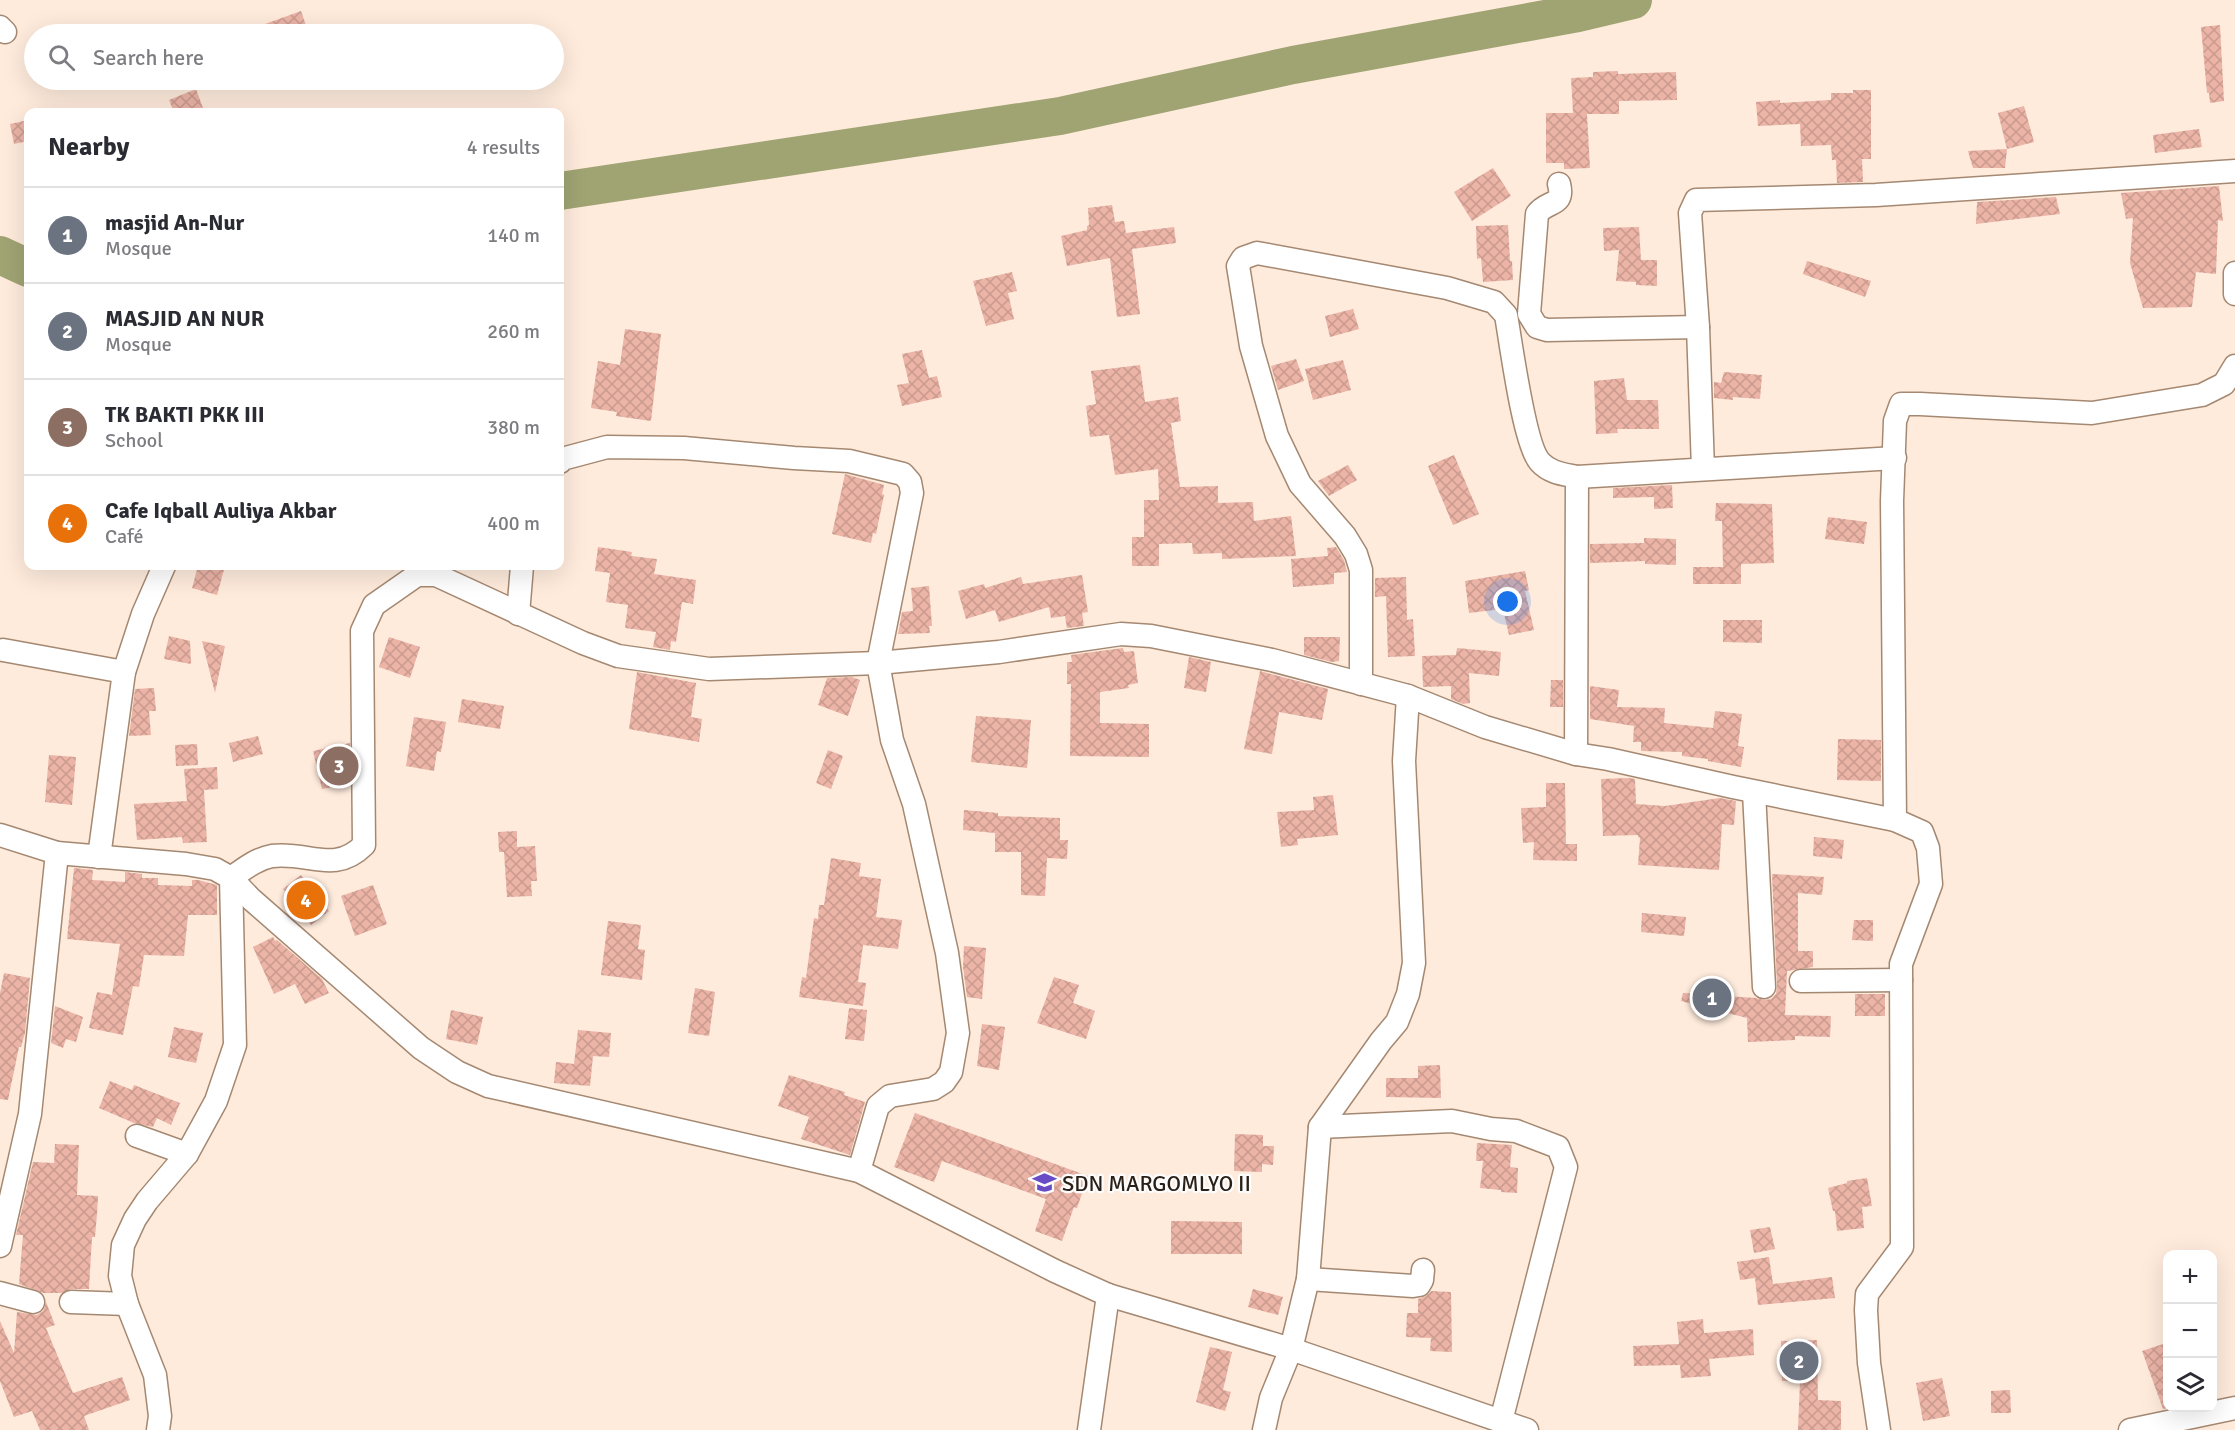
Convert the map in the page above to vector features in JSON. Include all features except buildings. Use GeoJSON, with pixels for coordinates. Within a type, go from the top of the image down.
{"type":"FeatureCollection","features":[{"type":"Feature","properties":{"kind":"street"},"geometry":{"type":"LineString","coordinates":[[1703,469],[1698,327],[1690,213],[1693,202],[1698,199],[1876,195],[2235,171]]}},
{"type":"Feature","properties":{"kind":"street"},"geometry":{"type":"LineString","coordinates":[[1559,184],[1562,194],[1560,197],[1538,214],[1529,314],[1537,327],[1547,330],[1698,327]]}},
{"type":"Feature","properties":{"kind":"street"},"geometry":{"type":"LineString","coordinates":[[1361,684],[1361,570],[1356,554],[1345,536],[1300,484],[1277,436],[1251,346],[1238,266],[1243,258],[1257,253],[1448,288],[1494,302],[1506,315],[1525,423],[1538,461],[1550,471],[1577,477],[1895,458]]}},
{"type":"Feature","properties":{"kind":"street"},"geometry":{"type":"LineString","coordinates":[[2235,273],[2235,294]]}},
{"type":"Feature","properties":{"kind":"street"},"geometry":{"type":"LineString","coordinates":[[1895,820],[1892,501],[1895,421],[1901,404],[2092,413],[2202,395],[2224,384],[2235,366]]}},
{"type":"Feature","properties":{"kind":"street"},"geometry":{"type":"LineString","coordinates":[[564,458],[607,447],[684,448],[849,461],[903,474],[910,482],[912,493],[878,663],[892,740],[914,804],[947,953],[958,1033],[951,1072],[944,1082],[933,1089],[890,1096],[878,1106],[859,1171]]}},
{"type":"Feature","properties":{"kind":"street"},"geometry":{"type":"LineString","coordinates":[[1576,754],[1577,477]]}},
{"type":"Feature","properties":{"kind":"street"},"geometry":{"type":"LineString","coordinates":[[99,857],[124,672],[143,614],[162,570]]}},
{"type":"Feature","properties":{"kind":"street"},"geometry":{"type":"LineString","coordinates":[[231,878],[253,862],[271,856],[295,856],[334,861],[353,856],[364,845],[362,631],[374,605],[409,570],[436,575],[518,614],[618,656],[709,669],[878,663],[999,652],[1121,634],[1151,636],[1272,660],[1408,696],[1485,727],[1576,754],[1895,820],[1922,832],[1928,848],[1931,884],[1901,964],[1904,1205],[1902,1247],[1867,1294],[1869,1363],[1879,1430]]}},
{"type":"Feature","properties":{"kind":"street"},"geometry":{"type":"LineString","coordinates":[[518,614],[522,570]]}},
{"type":"Feature","properties":{"kind":"street"},"geometry":{"type":"LineString","coordinates":[[3,650],[124,672]]}},
{"type":"Feature","properties":{"kind":"street"},"geometry":{"type":"LineString","coordinates":[[1264,1430],[1271,1398],[1291,1349],[1308,1279],[1320,1127],[1397,1022],[1408,994],[1414,963],[1404,761],[1408,696]]}},
{"type":"Feature","properties":{"kind":"street"},"geometry":{"type":"LineString","coordinates":[[1754,792],[1764,987]]}},
{"type":"Feature","properties":{"kind":"street"},"geometry":{"type":"LineString","coordinates":[[0,835],[57,853],[186,864],[215,870],[231,878],[251,899],[421,1048],[457,1072],[488,1086],[859,1171],[1055,1271],[1108,1295],[1291,1349],[1527,1430]]}},
{"type":"Feature","properties":{"kind":"street"},"geometry":{"type":"LineString","coordinates":[[0,1246],[30,1114],[57,853]]}},
{"type":"Feature","properties":{"kind":"street"},"geometry":{"type":"LineString","coordinates":[[158,1430],[160,1416],[155,1376],[120,1276],[123,1245],[147,1201],[187,1154],[216,1101],[235,1046],[231,878]]}},
{"type":"Feature","properties":{"kind":"street"},"geometry":{"type":"LineString","coordinates":[[1801,981],[1901,981]]}},
{"type":"Feature","properties":{"kind":"street"},"geometry":{"type":"LineString","coordinates":[[1320,1127],[1452,1121],[1491,1129],[1516,1131],[1558,1147],[1566,1167],[1501,1421]]}},
{"type":"Feature","properties":{"kind":"street"},"geometry":{"type":"LineString","coordinates":[[136,1136],[187,1154]]}},
{"type":"Feature","properties":{"kind":"street"},"geometry":{"type":"LineString","coordinates":[[1308,1279],[1413,1286],[1419,1285],[1423,1270]]}},
{"type":"Feature","properties":{"kind":"street"},"geometry":{"type":"LineString","coordinates":[[0,1293],[33,1302]]}},
{"type":"Feature","properties":{"kind":"street"},"geometry":{"type":"LineString","coordinates":[[1089,1430],[1108,1295]]}},
{"type":"Feature","properties":{"kind":"street"},"geometry":{"type":"LineString","coordinates":[[71,1302],[128,1304]]}},
{"type":"Feature","properties":{"kind":"street"},"geometry":{"type":"LineString","coordinates":[[2130,1430],[2235,1408]]}},
{"type":"Feature","properties":{"kind":"waterway"},"geometry":{"type":"LineString","coordinates":[[564,190],[1060,116],[1293,65],[1578,13],[1633,0]]}},
{"type":"Feature","properties":{"kind":"waterway"},"geometry":{"type":"LineString","coordinates":[[0,255],[24,266]]}},
{"type":"Feature","properties":{"kind":"place","name":"TK BAKTI PKK III"},"geometry":{"type":"Point","coordinates":[339,766]}},
{"type":"Feature","properties":{"kind":"place","name":"Cafe Iqball Auliya Akbar"},"geometry":{"type":"Point","coordinates":[306,900]}},
{"type":"Feature","properties":{"kind":"place","name":"masjid An-Nur"},"geometry":{"type":"Point","coordinates":[1712,998]}},
{"type":"Feature","properties":{"kind":"place","name":"SDN MARGOMLYO II"},"geometry":{"type":"Point","coordinates":[1044,1183]}},
{"type":"Feature","properties":{"kind":"place","name":"MASJID AN NUR"},"geometry":{"type":"Point","coordinates":[1799,1361]}}]}
